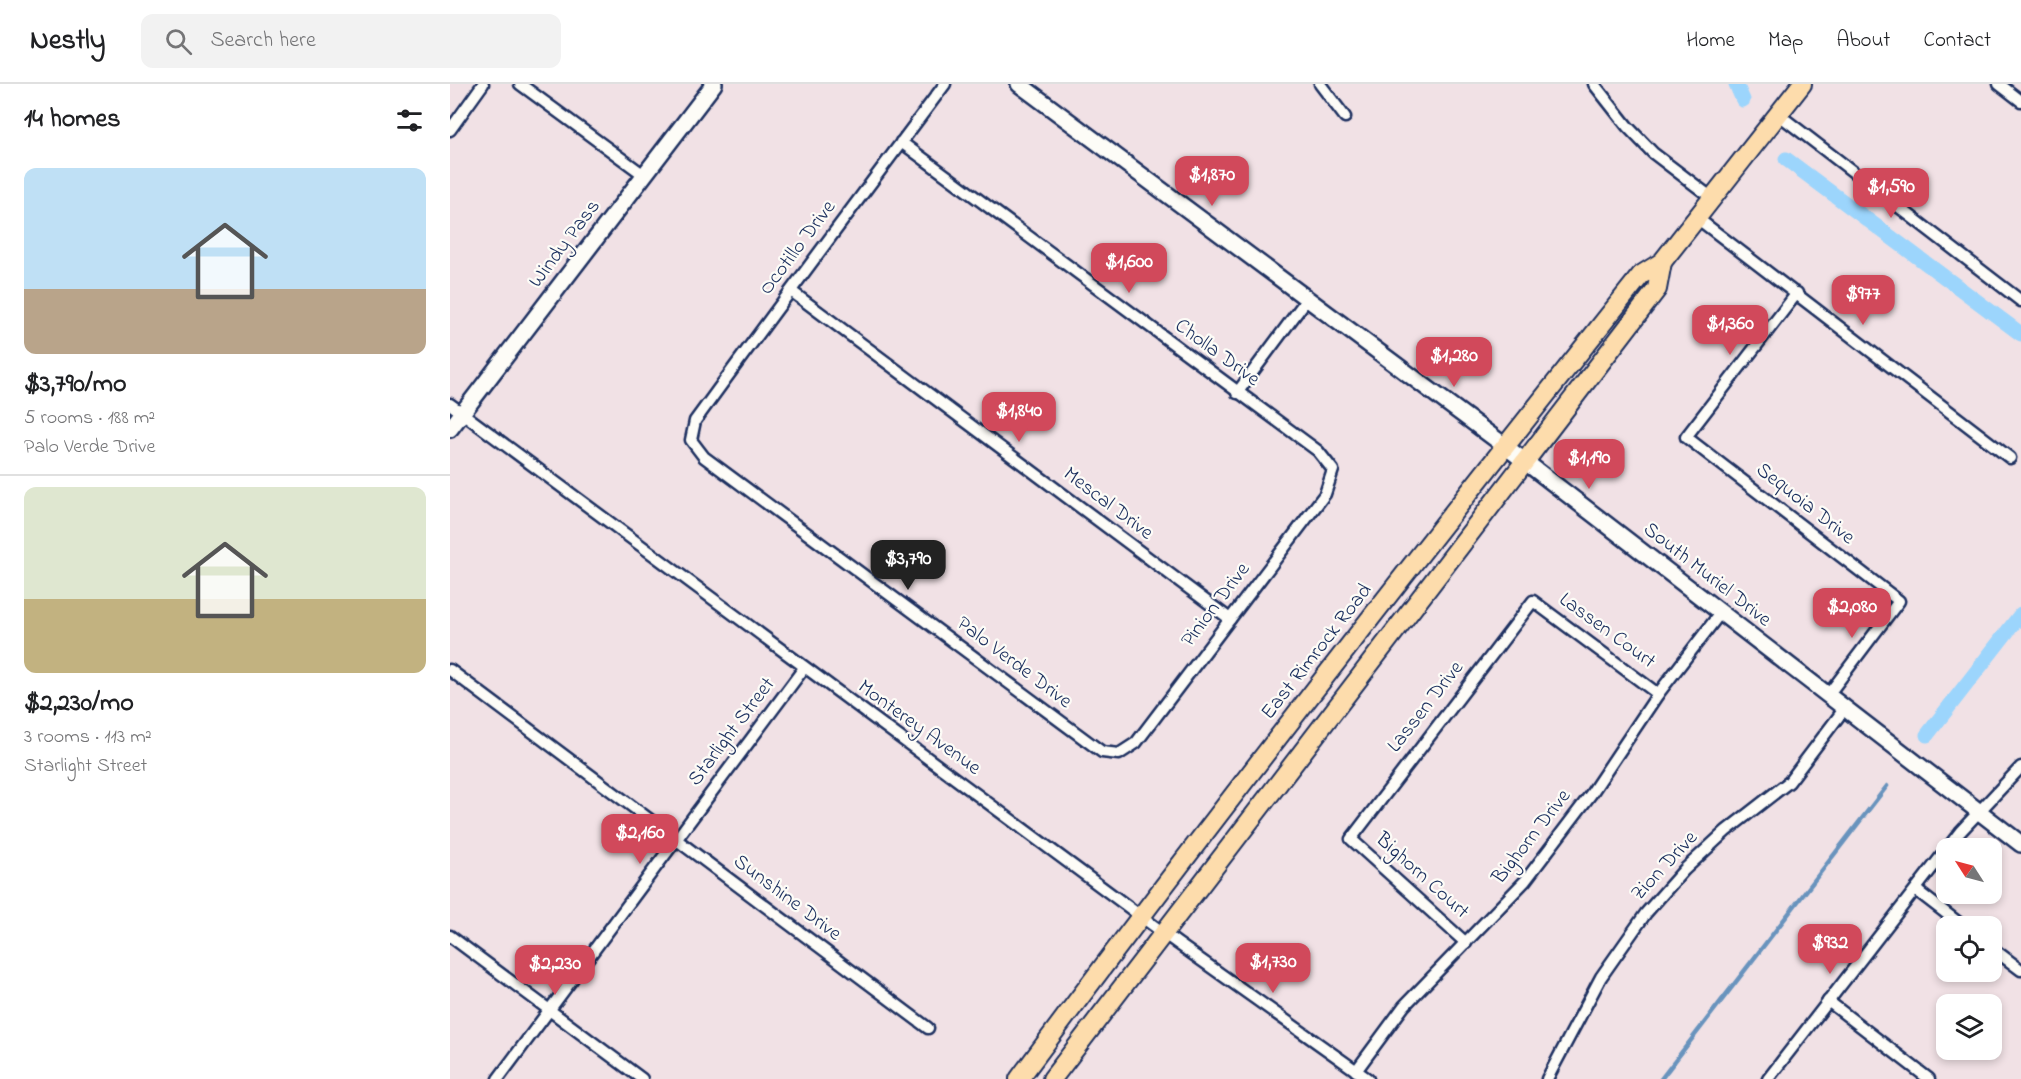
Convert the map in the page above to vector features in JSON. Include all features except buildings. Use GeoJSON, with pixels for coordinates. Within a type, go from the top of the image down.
{"type":"FeatureCollection","features":[{"type":"Feature","properties":{"kind":"main road","name":"East Rimrock Road"},"geometry":{"type":"LineString","coordinates":[[1019,1079],[1140,916],[1505,446],[1641,275],[1662,262],[1802,84]]}},
{"type":"Feature","properties":{"kind":"main road","name":"East Rimrock Road"},"geometry":{"type":"LineString","coordinates":[[1052,1079],[1657,289],[1662,262]]}},
{"type":"Feature","properties":{"kind":"street"},"geometry":{"type":"LineString","coordinates":[[450,130],[483,84]]}},
{"type":"Feature","properties":{"kind":"street"},"geometry":{"type":"LineString","coordinates":[[520,84],[644,175]]}},
{"type":"Feature","properties":{"kind":"street","name":"Windy Pass"},"geometry":{"type":"LineString","coordinates":[[450,429],[456,409],[714,84]]}},
{"type":"Feature","properties":{"kind":"street","name":"Ocotillo Drive"},"geometry":{"type":"LineString","coordinates":[[691,440],[695,421],[945,84]]}},
{"type":"Feature","properties":{"kind":"street","name":"South Muriel Drive"},"geometry":{"type":"LineString","coordinates":[[1019,84],[1505,446],[2021,844]]}},
{"type":"Feature","properties":{"kind":"street"},"geometry":{"type":"LineString","coordinates":[[1320,84],[1345,117]]}},
{"type":"Feature","properties":{"kind":"street"},"geometry":{"type":"LineString","coordinates":[[1594,84],[1627,126],[1653,153],[1712,198]]}},
{"type":"Feature","properties":{"kind":"street"},"geometry":{"type":"LineString","coordinates":[[1999,84],[2021,101]]}},
{"type":"Feature","properties":{"kind":"street"},"geometry":{"type":"LineString","coordinates":[[1778,114],[2021,301]]}},
{"type":"Feature","properties":{"kind":"street","name":"Cholla Drive"},"geometry":{"type":"LineString","coordinates":[[901,142],[1318,451],[1333,470]]}},
{"type":"Feature","properties":{"kind":"street"},"geometry":{"type":"LineString","coordinates":[[1696,218],[2010,458]]}},
{"type":"Feature","properties":{"kind":"street","name":"Mescal Drive"},"geometry":{"type":"LineString","coordinates":[[790,291],[1230,619]]}},
{"type":"Feature","properties":{"kind":"street","name":"Sequoia Drive"},"geometry":{"type":"LineString","coordinates":[[1797,293],[1686,437],[1899,601],[1828,695]]}},
{"type":"Feature","properties":{"kind":"street"},"geometry":{"type":"LineString","coordinates":[[1237,393],[1307,299]]}},
{"type":"Feature","properties":{"kind":"street","name":"Monterey Avenue"},"geometry":{"type":"LineString","coordinates":[[456,409],[1140,916],[1368,1079]]}},
{"type":"Feature","properties":{"kind":"street","name":"Palo Verde Drive"},"geometry":{"type":"LineString","coordinates":[[691,440],[704,457],[1102,752],[1119,754]]}},
{"type":"Feature","properties":{"kind":"street","name":"Pinion Drive"},"geometry":{"type":"LineString","coordinates":[[1119,754],[1136,743],[1325,494],[1333,470]]}},
{"type":"Feature","properties":{"kind":"street","name":"Lassen Court"},"geometry":{"type":"LineString","coordinates":[[1533,601],[1659,694]]}},
{"type":"Feature","properties":{"kind":"street","name":"Lassen Drive"},"geometry":{"type":"LineString","coordinates":[[1351,839],[1533,601]]}},
{"type":"Feature","properties":{"kind":"street","name":"Bighorn Drive"},"geometry":{"type":"LineString","coordinates":[[1356,1071],[1404,1006],[1531,872],[1591,794],[1659,694],[1721,612]]}},
{"type":"Feature","properties":{"kind":"street","name":"Starlight Street"},"geometry":{"type":"LineString","coordinates":[[498,1079],[804,668]]}},
{"type":"Feature","properties":{"kind":"street","name":"Sunshine Drive"},"geometry":{"type":"LineString","coordinates":[[450,670],[928,1028]]}},
{"type":"Feature","properties":{"kind":"street","name":"Zion Drive"},"geometry":{"type":"LineString","coordinates":[[1547,1079],[1601,977],[1646,913],[1693,862],[1726,831],[1789,782],[1845,708]]}},
{"type":"Feature","properties":{"kind":"street"},"geometry":{"type":"LineString","coordinates":[[1768,1079],[1979,811],[2021,767]]}},
{"type":"Feature","properties":{"kind":"street","name":"Bighorn Court"},"geometry":{"type":"LineString","coordinates":[[1351,839],[1466,943]]}},
{"type":"Feature","properties":{"kind":"street"},"geometry":{"type":"LineString","coordinates":[[1916,890],[1950,916]]}},
{"type":"Feature","properties":{"kind":"street"},"geometry":{"type":"LineString","coordinates":[[450,936],[642,1079]]}},
{"type":"Feature","properties":{"kind":"street"},"geometry":{"type":"LineString","coordinates":[[2002,956],[2021,970]]}},
{"type":"Feature","properties":{"kind":"street"},"geometry":{"type":"LineString","coordinates":[[1828,1001],[1929,1079]]}},
{"type":"Feature","properties":{"kind":"waterway"},"geometry":{"type":"LineString","coordinates":[[1736,84],[1743,100]]}},
{"type":"Feature","properties":{"kind":"waterway"},"geometry":{"type":"LineString","coordinates":[[1786,159],[2021,334]]}},
{"type":"Feature","properties":{"kind":"waterway"},"geometry":{"type":"LineString","coordinates":[[1927,735],[2021,614]]}},
{"type":"Feature","properties":{"kind":"waterway"},"geometry":{"type":"LineString","coordinates":[[1661,1079],[1887,786]]}}]}
